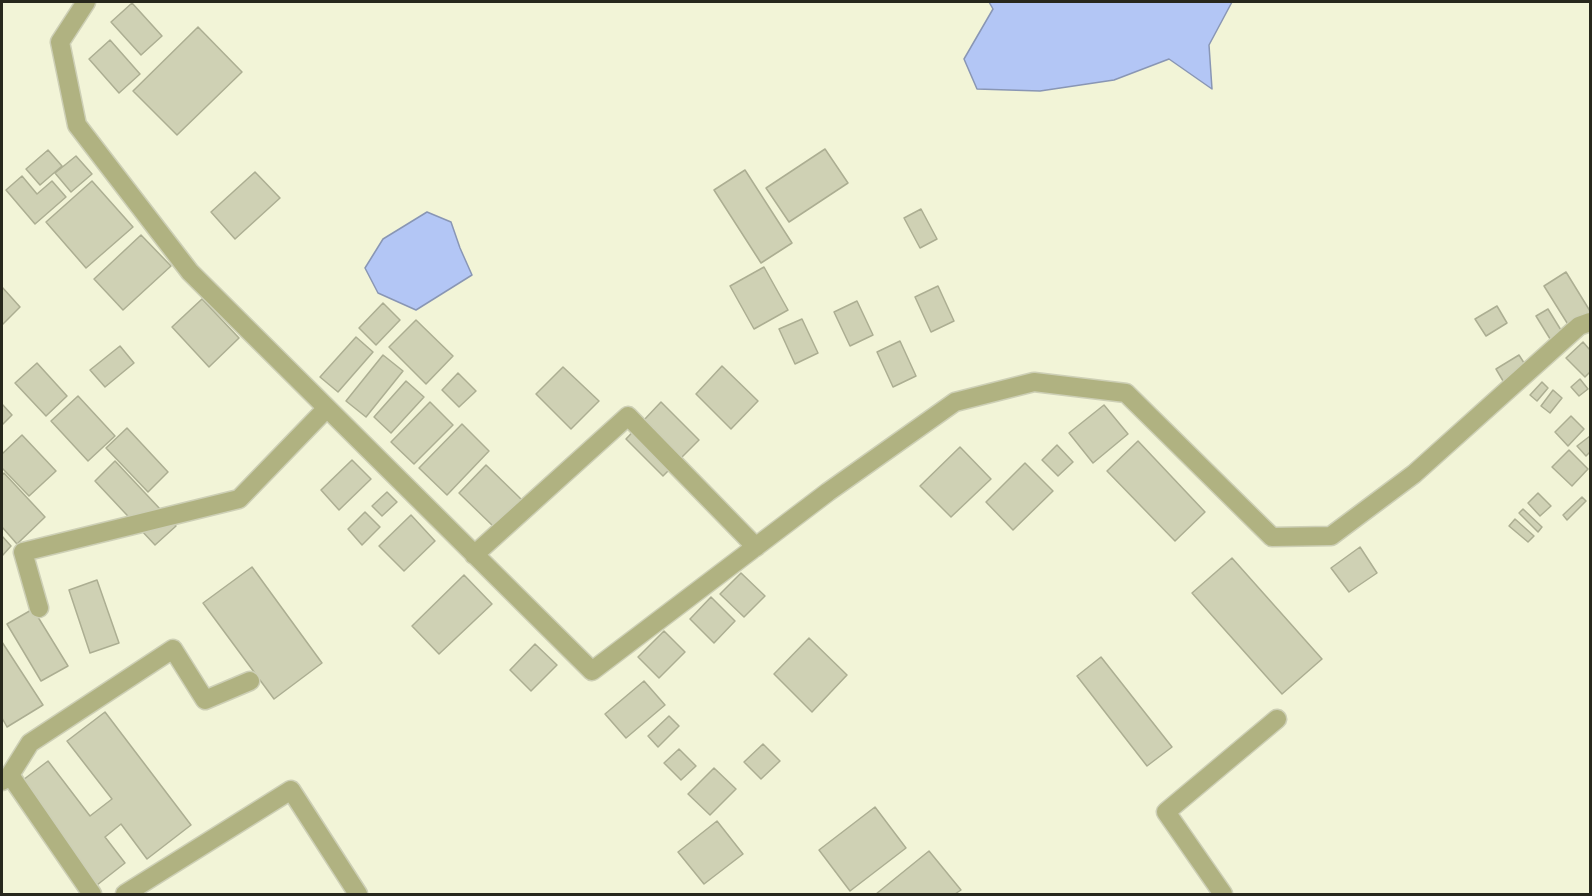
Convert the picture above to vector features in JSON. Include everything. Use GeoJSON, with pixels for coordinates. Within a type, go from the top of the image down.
{"type":"FeatureCollection","features":[{"type":"Feature","properties":{"kind":"street"},"geometry":{"type":"LineString","coordinates":[[87,2],[60,42],[78,125],[190,272],[592,671],[828,492],[955,402],[1034,382],[1125,393],[1272,537],[1331,536],[1414,474],[1579,326],[1590,322]]}},
{"type":"Feature","properties":{"kind":"street"},"geometry":{"type":"LineString","coordinates":[[39,608],[23,552],[239,499],[327,408]]}},
{"type":"Feature","properties":{"kind":"street"},"geometry":{"type":"LineString","coordinates":[[474,555],[628,416],[756,547]]}},
{"type":"Feature","properties":{"kind":"street"},"geometry":{"type":"LineString","coordinates":[[92,894],[6,778],[30,743],[173,649],[206,700],[250,681]]}},
{"type":"Feature","properties":{"kind":"street"},"geometry":{"type":"LineString","coordinates":[[1222,894],[1166,812],[1277,719]]}},
{"type":"Feature","properties":{"kind":"street"},"geometry":{"type":"LineString","coordinates":[[125,894],[291,790],[358,894]]}},
{"type":"Feature","properties":{"kind":"water"},"geometry":{"type":"Polygon","coordinates":[[[989,2],[1232,2],[1209,45],[1212,89],[1169,59],[1114,80],[1040,91],[977,89],[964,59],[993,9],[989,2]]]}},
{"type":"Feature","properties":{"kind":"water"},"geometry":{"type":"Polygon","coordinates":[[[427,212],[451,222],[472,275],[416,310],[378,293],[365,268],[383,239],[427,212]]]}},
{"type":"Feature","properties":{"kind":"building"},"geometry":{"type":"Polygon","coordinates":[[[132,3],[162,36],[141,55],[111,22],[132,3]]]}},
{"type":"Feature","properties":{"kind":"building"},"geometry":{"type":"Polygon","coordinates":[[[198,27],[242,72],[177,135],[133,91],[198,27]]]}},
{"type":"Feature","properties":{"kind":"building"},"geometry":{"type":"Polygon","coordinates":[[[110,40],[140,74],[119,93],[89,59],[110,40]]]}},
{"type":"Feature","properties":{"kind":"building"},"geometry":{"type":"Polygon","coordinates":[[[825,149],[848,183],[789,222],[766,188],[825,149]]]}},
{"type":"Feature","properties":{"kind":"building"},"geometry":{"type":"Polygon","coordinates":[[[48,150],[62,166],[40,185],[26,169],[48,150]]]}},
{"type":"Feature","properties":{"kind":"building"},"geometry":{"type":"Polygon","coordinates":[[[76,156],[92,174],[71,192],[55,173],[76,156]]]}},
{"type":"Feature","properties":{"kind":"building"},"geometry":{"type":"Polygon","coordinates":[[[745,170],[792,243],[761,263],[714,190],[745,170]]]}},
{"type":"Feature","properties":{"kind":"building"},"geometry":{"type":"Polygon","coordinates":[[[255,172],[280,198],[235,239],[211,212],[255,172]]]}},
{"type":"Feature","properties":{"kind":"building"},"geometry":{"type":"Polygon","coordinates":[[[22,176],[37,194],[52,181],[66,197],[35,224],[6,190],[22,176]]]}},
{"type":"Feature","properties":{"kind":"building"},"geometry":{"type":"Polygon","coordinates":[[[92,181],[133,227],[86,268],[46,222],[92,181]]]}},
{"type":"Feature","properties":{"kind":"building"},"geometry":{"type":"Polygon","coordinates":[[[921,209],[937,239],[920,248],[904,218],[921,209]]]}},
{"type":"Feature","properties":{"kind":"building"},"geometry":{"type":"Polygon","coordinates":[[[141,235],[171,266],[123,310],[94,279],[141,235]]]}},
{"type":"Feature","properties":{"kind":"building"},"geometry":{"type":"Polygon","coordinates":[[[764,267],[788,310],[754,329],[730,286],[764,267]]]}},
{"type":"Feature","properties":{"kind":"building"},"geometry":{"type":"Polygon","coordinates":[[[1566,272],[1590,311],[1590,324],[1574,334],[1544,286],[1566,272]]]}},
{"type":"Feature","properties":{"kind":"building"},"geometry":{"type":"Polygon","coordinates":[[[938,286],[954,321],[931,332],[915,297],[938,286]]]}},
{"type":"Feature","properties":{"kind":"building"},"geometry":{"type":"Polygon","coordinates":[[[2,287],[20,307],[2,325],[2,287]]]}},
{"type":"Feature","properties":{"kind":"building"},"geometry":{"type":"Polygon","coordinates":[[[202,299],[239,338],[209,367],[172,327],[202,299]]]}},
{"type":"Feature","properties":{"kind":"building"},"geometry":{"type":"Polygon","coordinates":[[[857,301],[873,335],[850,346],[834,312],[857,301]]]}},
{"type":"Feature","properties":{"kind":"building"},"geometry":{"type":"Polygon","coordinates":[[[383,303],[400,320],[376,345],[359,328],[383,303]]]}},
{"type":"Feature","properties":{"kind":"building"},"geometry":{"type":"Polygon","coordinates":[[[1497,306],[1507,323],[1486,336],[1475,319],[1497,306]]]}},
{"type":"Feature","properties":{"kind":"building"},"geometry":{"type":"Polygon","coordinates":[[[1548,309],[1564,335],[1552,342],[1536,316],[1548,309]]]}},
{"type":"Feature","properties":{"kind":"building"},"geometry":{"type":"Polygon","coordinates":[[[802,319],[818,353],[795,364],[779,329],[802,319]]]}},
{"type":"Feature","properties":{"kind":"building"},"geometry":{"type":"Polygon","coordinates":[[[416,320],[453,356],[426,384],[389,347],[416,320]]]}},
{"type":"Feature","properties":{"kind":"building"},"geometry":{"type":"Polygon","coordinates":[[[356,337],[373,352],[338,392],[320,377],[356,337]]]}},
{"type":"Feature","properties":{"kind":"building"},"geometry":{"type":"Polygon","coordinates":[[[900,341],[916,376],[893,387],[877,352],[900,341]]]}},
{"type":"Feature","properties":{"kind":"building"},"geometry":{"type":"Polygon","coordinates":[[[1583,342],[1590,350],[1590,372],[1585,377],[1566,358],[1583,342]]]}},
{"type":"Feature","properties":{"kind":"building"},"geometry":{"type":"Polygon","coordinates":[[[120,346],[134,363],[105,387],[90,370],[120,346]]]}},
{"type":"Feature","properties":{"kind":"building"},"geometry":{"type":"Polygon","coordinates":[[[383,355],[403,371],[366,417],[346,401],[383,355]]]}},
{"type":"Feature","properties":{"kind":"building"},"geometry":{"type":"Polygon","coordinates":[[[1519,355],[1533,377],[1509,391],[1496,369],[1519,355]]]}},
{"type":"Feature","properties":{"kind":"building"},"geometry":{"type":"Polygon","coordinates":[[[37,363],[67,396],[46,416],[15,383],[37,363]]]}},
{"type":"Feature","properties":{"kind":"building"},"geometry":{"type":"Polygon","coordinates":[[[722,366],[758,401],[731,429],[696,394],[722,366]]]}},
{"type":"Feature","properties":{"kind":"building"},"geometry":{"type":"Polygon","coordinates":[[[563,367],[599,401],[571,429],[536,394],[563,367]]]}},
{"type":"Feature","properties":{"kind":"building"},"geometry":{"type":"Polygon","coordinates":[[[458,373],[476,391],[459,407],[442,390],[458,373]]]}},
{"type":"Feature","properties":{"kind":"building"},"geometry":{"type":"Polygon","coordinates":[[[1580,379],[1588,389],[1579,396],[1571,387],[1580,379]]]}},
{"type":"Feature","properties":{"kind":"building"},"geometry":{"type":"Polygon","coordinates":[[[406,381],[424,397],[391,433],[374,417],[406,381]]]}},
{"type":"Feature","properties":{"kind":"building"},"geometry":{"type":"Polygon","coordinates":[[[1542,382],[1548,388],[1537,401],[1530,395],[1542,382]]]}},
{"type":"Feature","properties":{"kind":"building"},"geometry":{"type":"Polygon","coordinates":[[[1553,390],[1562,398],[1550,413],[1541,406],[1553,390]]]}},
{"type":"Feature","properties":{"kind":"building"},"geometry":{"type":"Polygon","coordinates":[[[78,396],[115,436],[88,461],[51,421],[78,396]]]}},
{"type":"Feature","properties":{"kind":"building"},"geometry":{"type":"Polygon","coordinates":[[[430,402],[453,425],[414,464],[391,442],[430,402]]]}},
{"type":"Feature","properties":{"kind":"building"},"geometry":{"type":"Polygon","coordinates":[[[661,402],[699,440],[663,476],[626,439],[661,402]]]}},
{"type":"Feature","properties":{"kind":"building"},"geometry":{"type":"Polygon","coordinates":[[[2,404],[12,415],[2,425],[2,404]]]}},
{"type":"Feature","properties":{"kind":"building"},"geometry":{"type":"Polygon","coordinates":[[[1104,405],[1128,434],[1093,463],[1069,433],[1104,405]]]}},
{"type":"Feature","properties":{"kind":"building"},"geometry":{"type":"Polygon","coordinates":[[[1571,416],[1584,429],[1568,446],[1555,432],[1571,416]]]}},
{"type":"Feature","properties":{"kind":"building"},"geometry":{"type":"Polygon","coordinates":[[[462,424],[489,451],[447,495],[419,468],[462,424]]]}},
{"type":"Feature","properties":{"kind":"building"},"geometry":{"type":"Polygon","coordinates":[[[127,428],[168,472],[148,492],[106,448],[127,428]]]}},
{"type":"Feature","properties":{"kind":"building"},"geometry":{"type":"Polygon","coordinates":[[[22,435],[56,471],[29,496],[2,468],[2,454],[22,435]]]}},
{"type":"Feature","properties":{"kind":"building"},"geometry":{"type":"Polygon","coordinates":[[[1590,436],[1590,452],[1586,456],[1577,446],[1590,436]]]}},
{"type":"Feature","properties":{"kind":"building"},"geometry":{"type":"Polygon","coordinates":[[[1138,441],[1205,512],[1175,541],[1107,471],[1138,441]]]}},
{"type":"Feature","properties":{"kind":"building"},"geometry":{"type":"Polygon","coordinates":[[[1057,445],[1073,462],[1058,476],[1042,460],[1057,445]]]}},
{"type":"Feature","properties":{"kind":"building"},"geometry":{"type":"Polygon","coordinates":[[[960,447],[991,479],[951,517],[920,486],[960,447]]]}},
{"type":"Feature","properties":{"kind":"building"},"geometry":{"type":"Polygon","coordinates":[[[1569,450],[1588,469],[1572,486],[1552,467],[1569,450]]]}},
{"type":"Feature","properties":{"kind":"building"},"geometry":{"type":"Polygon","coordinates":[[[352,460],[371,479],[339,510],[321,490],[352,460]]]}},
{"type":"Feature","properties":{"kind":"building"},"geometry":{"type":"Polygon","coordinates":[[[115,461],[176,526],[155,545],[95,481],[115,461]]]}},
{"type":"Feature","properties":{"kind":"building"},"geometry":{"type":"Polygon","coordinates":[[[1025,463],[1053,491],[1013,530],[986,502],[1025,463]]]}},
{"type":"Feature","properties":{"kind":"building"},"geometry":{"type":"Polygon","coordinates":[[[486,465],[522,500],[494,527],[459,493],[486,465]]]}},
{"type":"Feature","properties":{"kind":"building"},"geometry":{"type":"Polygon","coordinates":[[[4,473],[45,517],[17,544],[2,527],[2,475],[4,473]]]}},
{"type":"Feature","properties":{"kind":"building"},"geometry":{"type":"Polygon","coordinates":[[[387,492],[397,502],[382,516],[372,506],[387,492]]]}},
{"type":"Feature","properties":{"kind":"building"},"geometry":{"type":"Polygon","coordinates":[[[1538,493],[1551,506],[1540,516],[1528,503],[1538,493]]]}},
{"type":"Feature","properties":{"kind":"building"},"geometry":{"type":"Polygon","coordinates":[[[1582,497],[1586,501],[1567,520],[1563,515],[1582,497]]]}},
{"type":"Feature","properties":{"kind":"building"},"geometry":{"type":"Polygon","coordinates":[[[1523,509],[1542,527],[1538,532],[1519,513],[1523,509]]]}},
{"type":"Feature","properties":{"kind":"building"},"geometry":{"type":"Polygon","coordinates":[[[365,512],[380,527],[362,545],[348,529],[365,512]]]}},
{"type":"Feature","properties":{"kind":"building"},"geometry":{"type":"Polygon","coordinates":[[[411,515],[435,541],[404,571],[379,546],[411,515]]]}},
{"type":"Feature","properties":{"kind":"building"},"geometry":{"type":"Polygon","coordinates":[[[1515,519],[1534,536],[1528,542],[1509,526],[1515,519]]]}},
{"type":"Feature","properties":{"kind":"building"},"geometry":{"type":"Polygon","coordinates":[[[2,536],[11,546],[2,556],[2,536]]]}},
{"type":"Feature","properties":{"kind":"building"},"geometry":{"type":"Polygon","coordinates":[[[1360,547],[1377,573],[1349,592],[1331,568],[1360,547]]]}},
{"type":"Feature","properties":{"kind":"building"},"geometry":{"type":"Polygon","coordinates":[[[1232,558],[1322,659],[1282,694],[1192,593],[1232,558]]]}},
{"type":"Feature","properties":{"kind":"building"},"geometry":{"type":"Polygon","coordinates":[[[252,567],[322,663],[274,699],[203,603],[252,567]]]}},
{"type":"Feature","properties":{"kind":"building"},"geometry":{"type":"Polygon","coordinates":[[[741,573],[765,596],[744,617],[720,594],[741,573]]]}},
{"type":"Feature","properties":{"kind":"building"},"geometry":{"type":"Polygon","coordinates":[[[464,575],[492,604],[439,654],[412,626],[464,575]]]}},
{"type":"Feature","properties":{"kind":"building"},"geometry":{"type":"Polygon","coordinates":[[[97,580],[119,643],[90,653],[69,590],[97,580]]]}},
{"type":"Feature","properties":{"kind":"building"},"geometry":{"type":"Polygon","coordinates":[[[711,597],[735,621],[714,643],[690,619],[711,597]]]}},
{"type":"Feature","properties":{"kind":"building"},"geometry":{"type":"Polygon","coordinates":[[[33,609],[68,666],[41,681],[7,624],[33,609]]]}},
{"type":"Feature","properties":{"kind":"building"},"geometry":{"type":"Polygon","coordinates":[[[664,631],[685,652],[659,678],[638,657],[664,631]]]}},
{"type":"Feature","properties":{"kind":"building"},"geometry":{"type":"Polygon","coordinates":[[[809,638],[847,675],[812,712],[774,674],[809,638]]]}},
{"type":"Feature","properties":{"kind":"building"},"geometry":{"type":"Polygon","coordinates":[[[2,642],[43,705],[7,727],[2,718],[2,642]]]}},
{"type":"Feature","properties":{"kind":"building"},"geometry":{"type":"Polygon","coordinates":[[[535,644],[557,665],[531,691],[510,670],[535,644]]]}},
{"type":"Feature","properties":{"kind":"building"},"geometry":{"type":"Polygon","coordinates":[[[1101,657],[1172,747],[1147,766],[1077,676],[1101,657]]]}},
{"type":"Feature","properties":{"kind":"building"},"geometry":{"type":"Polygon","coordinates":[[[644,681],[665,705],[626,738],[605,714],[644,681]]]}},
{"type":"Feature","properties":{"kind":"building"},"geometry":{"type":"Polygon","coordinates":[[[105,712],[191,825],[147,859],[121,824],[105,837],[125,863],[97,885],[19,783],[48,761],[90,816],[112,799],[67,741],[105,712]]]}},
{"type":"Feature","properties":{"kind":"building"},"geometry":{"type":"Polygon","coordinates":[[[669,716],[679,726],[658,747],[648,736],[669,716]]]}},
{"type":"Feature","properties":{"kind":"building"},"geometry":{"type":"Polygon","coordinates":[[[763,744],[780,761],[761,779],[744,762],[763,744]]]}},
{"type":"Feature","properties":{"kind":"building"},"geometry":{"type":"Polygon","coordinates":[[[679,749],[696,766],[681,780],[664,763],[679,749]]]}},
{"type":"Feature","properties":{"kind":"building"},"geometry":{"type":"Polygon","coordinates":[[[714,768],[736,789],[710,815],[688,794],[714,768]]]}},
{"type":"Feature","properties":{"kind":"building"},"geometry":{"type":"Polygon","coordinates":[[[875,807],[906,848],[850,891],[819,850],[875,807]]]}},
{"type":"Feature","properties":{"kind":"building"},"geometry":{"type":"Polygon","coordinates":[[[717,821],[743,854],[704,884],[678,852],[717,821]]]}},
{"type":"Feature","properties":{"kind":"building"},"geometry":{"type":"Polygon","coordinates":[[[929,851],[961,890],[955,894],[876,894],[929,851]]]}}]}
